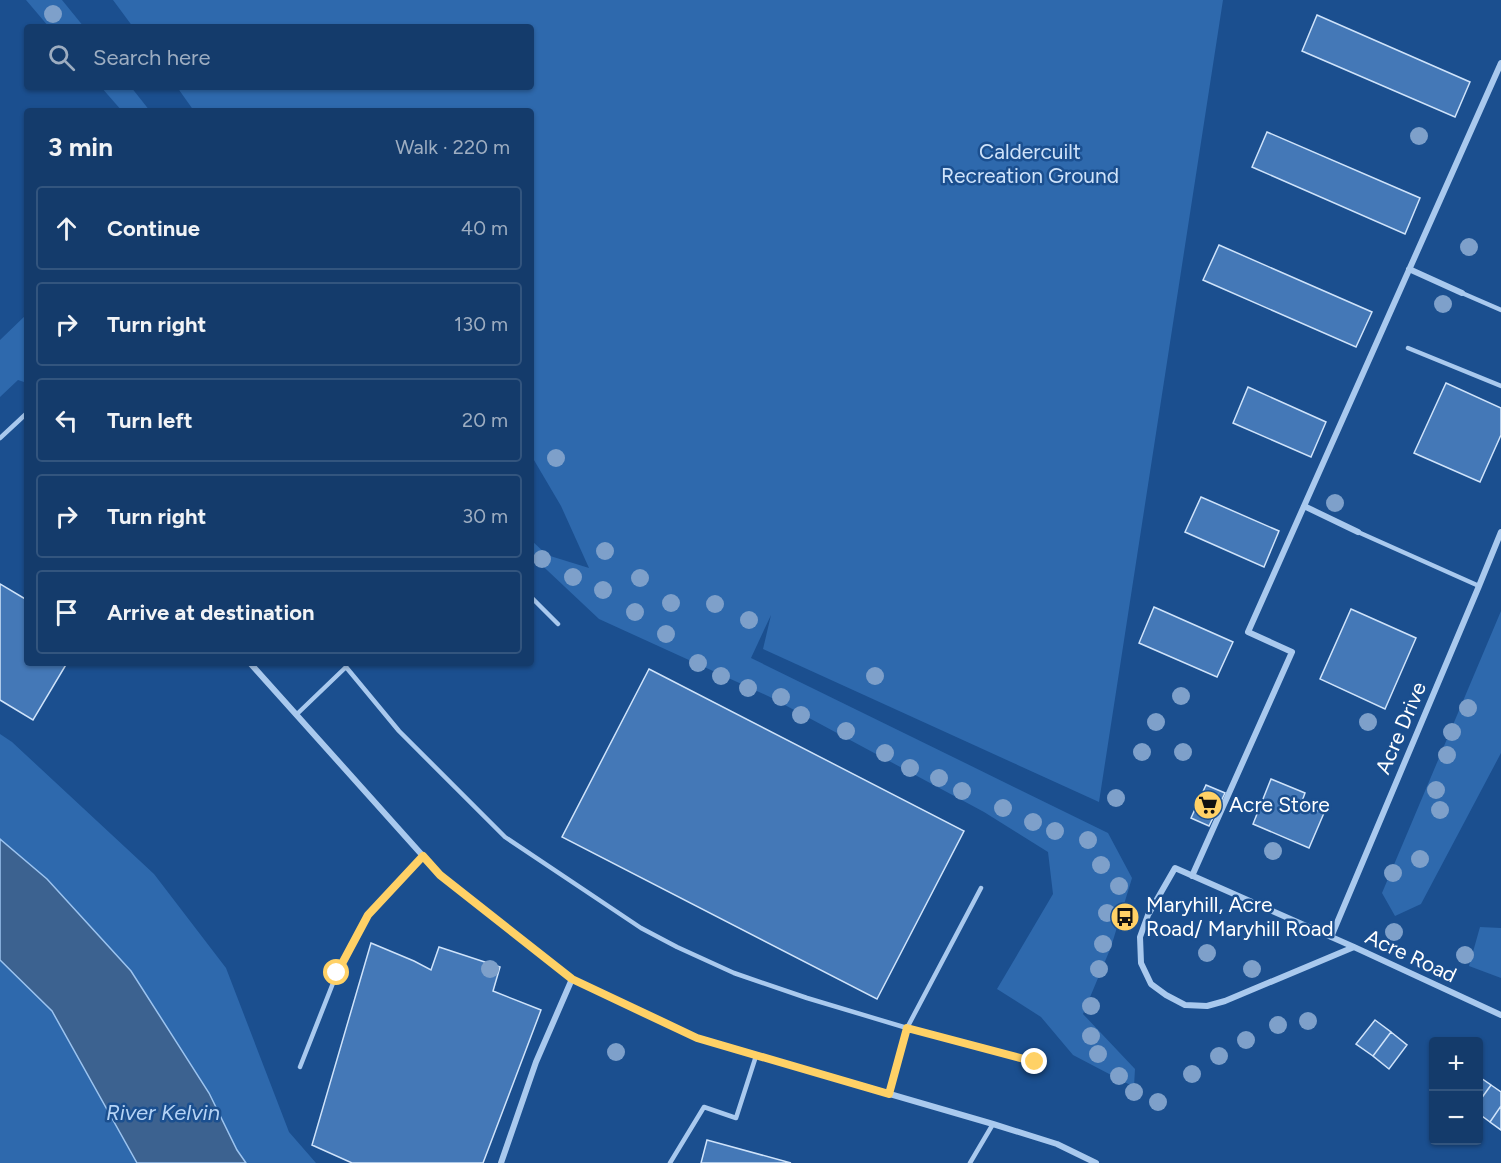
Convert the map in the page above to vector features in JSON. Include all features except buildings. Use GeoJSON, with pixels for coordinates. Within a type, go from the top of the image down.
{"type":"FeatureCollection","features":[{"type":"Feature","properties":{"kind":"street"},"geometry":{"type":"LineString","coordinates":[[1192,876],[1292,652],[1248,632],[1501,63]]}},
{"type":"Feature","properties":{"kind":"street"},"geometry":{"type":"LineString","coordinates":[[1409,269],[1462,293]]}},
{"type":"Feature","properties":{"kind":"street"},"geometry":{"type":"LineString","coordinates":[[1304,506],[1359,532]]}},
{"type":"Feature","properties":{"kind":"street","name":"Acre Drive"},"geometry":{"type":"LineString","coordinates":[[1331,937],[1501,532]]}},
{"type":"Feature","properties":{"kind":"street"},"geometry":{"type":"LineString","coordinates":[[253,666],[440,875],[572,979],[697,1038],[1057,1144],[1096,1163]]}},
{"type":"Feature","properties":{"kind":"street","name":"Acre Road"},"geometry":{"type":"LineString","coordinates":[[1354,947],[1225,1001],[1207,1006],[1185,1005],[1166,996],[1151,984],[1141,963],[1140,937],[1148,915],[1175,868],[1354,947],[1501,1015]]}},
{"type":"Feature","properties":{"kind":"street"},"geometry":{"type":"LineString","coordinates":[[501,1163],[536,1062],[572,979]]}},
{"type":"Feature","properties":{"kind":"lane"},"geometry":{"type":"LineString","coordinates":[[1462,293],[1501,310]]}},
{"type":"Feature","properties":{"kind":"lane"},"geometry":{"type":"LineString","coordinates":[[1408,348],[1501,386]]}},
{"type":"Feature","properties":{"kind":"lane"},"geometry":{"type":"LineString","coordinates":[[0,438],[24,417]]}},
{"type":"Feature","properties":{"kind":"lane"},"geometry":{"type":"LineString","coordinates":[[1359,532],[1479,586]]}},
{"type":"Feature","properties":{"kind":"lane"},"geometry":{"type":"LineString","coordinates":[[534,600],[558,624]]}},
{"type":"Feature","properties":{"kind":"lane"},"geometry":{"type":"LineString","coordinates":[[296,715],[347,666]]}},
{"type":"Feature","properties":{"kind":"lane"},"geometry":{"type":"LineString","coordinates":[[349,666],[399,731],[505,837],[641,928],[734,973],[807,998],[907,1028],[1035,1062]]}},
{"type":"Feature","properties":{"kind":"lane"},"geometry":{"type":"LineString","coordinates":[[300,1067],[337,973],[368,915],[423,856]]}},
{"type":"Feature","properties":{"kind":"lane"},"geometry":{"type":"LineString","coordinates":[[889,1094],[907,1028],[981,888]]}},
{"type":"Feature","properties":{"kind":"lane"},"geometry":{"type":"LineString","coordinates":[[670,1163],[704,1107],[736,1118],[756,1056]]}},
{"type":"Feature","properties":{"kind":"lane"},"geometry":{"type":"LineString","coordinates":[[970,1163],[993,1124]]}},
{"type":"Feature","properties":{"kind":"green space"},"geometry":{"type":"Polygon","coordinates":[[[26,0],[62,0],[82,24],[46,24],[26,0]]]}},
{"type":"Feature","properties":{"kind":"green space","name":"Caldercuilt Recreation Ground"},"geometry":{"type":"Polygon","coordinates":[[[113,0],[1223,0],[1099,802],[763,649],[771,615],[751,658],[1108,833],[1132,878],[1111,947],[1083,1014],[1135,1069],[1134,1087],[1073,1055],[1041,1017],[997,989],[1053,894],[1048,852],[984,812],[770,697],[599,619],[534,558],[534,543],[547,555],[589,568],[561,506],[534,460],[534,108],[192,108],[179,90],[534,90],[534,24],[131,24],[113,0]]]}},
{"type":"Feature","properties":{"kind":"green space"},"geometry":{"type":"Polygon","coordinates":[[[104,90],[133,90],[148,108],[119,108],[104,90]]]}},
{"type":"Feature","properties":{"kind":"green space"},"geometry":{"type":"Polygon","coordinates":[[[24,317],[24,382],[18,380],[0,397],[0,340],[24,317]]]}},
{"type":"Feature","properties":{"kind":"green space"},"geometry":{"type":"Polygon","coordinates":[[[1501,611],[1501,753],[1421,904],[1395,916],[1382,893],[1501,611]]]}},
{"type":"Feature","properties":{"kind":"green space"},"geometry":{"type":"Polygon","coordinates":[[[0,734],[12,742],[154,874],[226,968],[289,1132],[316,1163],[246,1163],[237,1150],[209,1093],[131,971],[47,879],[0,839],[0,734]]]}},
{"type":"Feature","properties":{"kind":"green space"},"geometry":{"type":"Polygon","coordinates":[[[1480,927],[1501,928],[1501,978],[1469,966],[1480,927]]]}},
{"type":"Feature","properties":{"kind":"green space"},"geometry":{"type":"Polygon","coordinates":[[[0,960],[52,1011],[137,1163],[0,1163],[0,960]]]}},
{"type":"Feature","properties":{"kind":"water","name":"River Kelvin"},"geometry":{"type":"Polygon","coordinates":[[[0,839],[47,879],[131,971],[209,1093],[237,1150],[246,1163],[137,1163],[52,1011],[0,960],[0,839]]]}},
{"type":"Feature","properties":{"kind":"place","name":"Acre Store"},"geometry":{"type":"Point","coordinates":[1208,805]}},
{"type":"Feature","properties":{"kind":"place","name":"Maryhill, Acre Road/ Maryhill Road"},"geometry":{"type":"Point","coordinates":[1125,917]}},
{"type":"Feature","properties":{"kind":"route"},"geometry":{"type":"LineString","coordinates":[[337,973],[368,915],[423,856],[440,875],[572,979],[697,1038],[889,1094],[907,1028],[1035,1062]]}}]}
